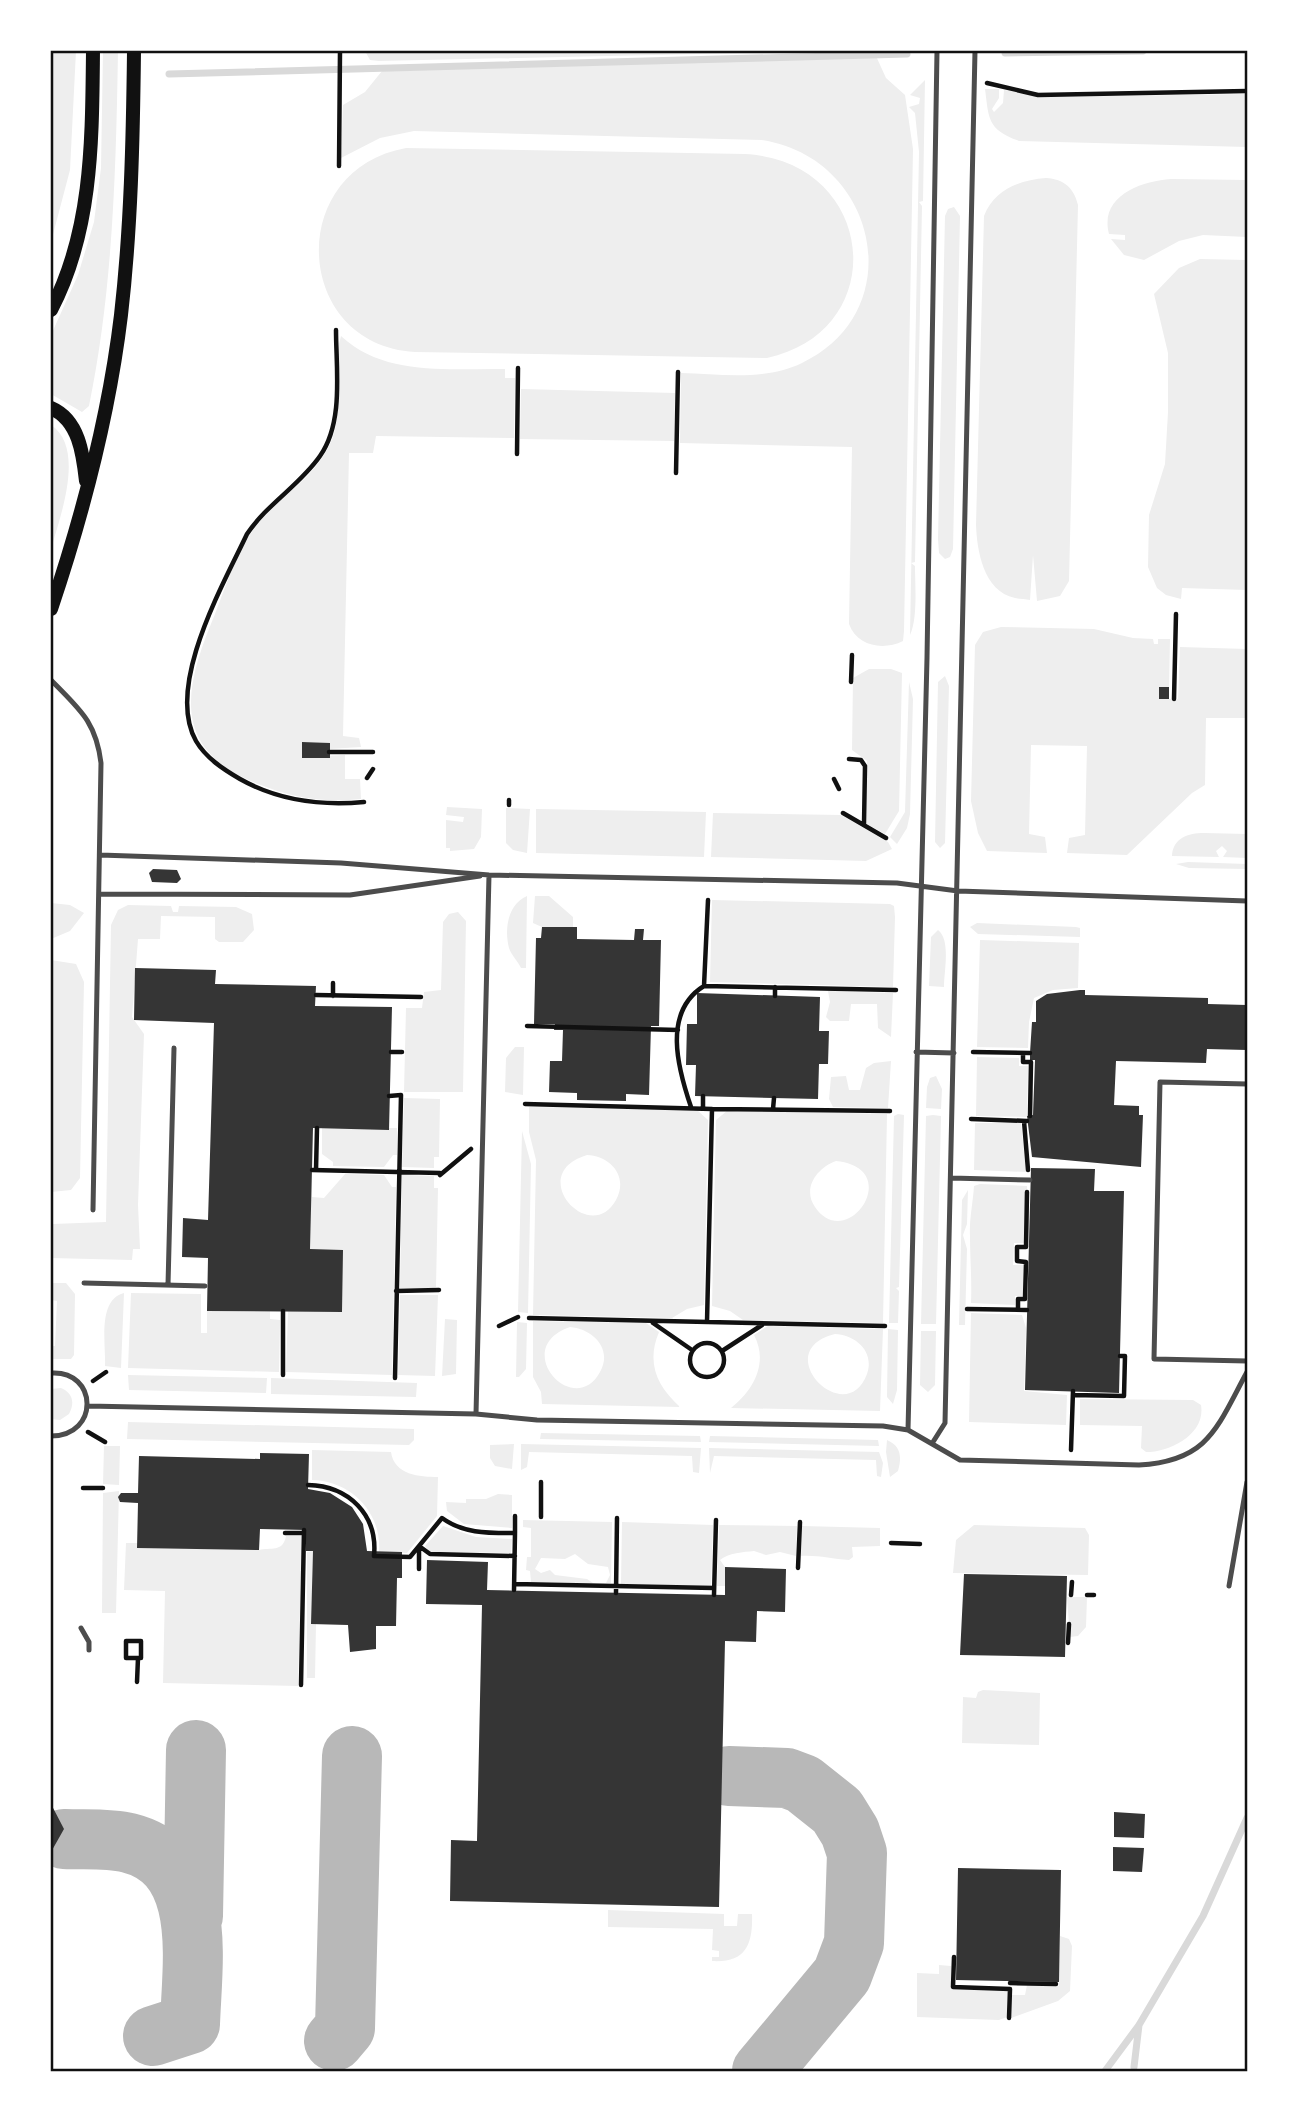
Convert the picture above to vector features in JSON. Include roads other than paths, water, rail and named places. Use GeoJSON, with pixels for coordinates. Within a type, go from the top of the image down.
{"type":"FeatureCollection","features":[{"type":"Feature","properties":{"kind":"main road"},"geometry":{"type":"LineString","coordinates":[[51,310],[70,264],[85,210],[93,120],[93,51]]}},
{"type":"Feature","properties":{"kind":"main road"},"geometry":{"type":"LineString","coordinates":[[51,609],[87,489],[107,402],[121,317],[130,212],[134,51]]}},
{"type":"Feature","properties":{"kind":"main road"},"geometry":{"type":"LineString","coordinates":[[51,408],[70,425],[81,443],[87,489]]}},
{"type":"Feature","properties":{"kind":"lane"},"geometry":{"type":"LineString","coordinates":[[908,1430],[937,51]]}},
{"type":"Feature","properties":{"kind":"lane"},"geometry":{"type":"LineString","coordinates":[[933,1442],[945,1423],[975,51]]}},
{"type":"Feature","properties":{"kind":"lane"},"geometry":{"type":"LineString","coordinates":[[51,680],[87,717],[98,738],[100,894],[93,1210]]}},
{"type":"Feature","properties":{"kind":"lane"},"geometry":{"type":"LineString","coordinates":[[100,855],[341,863],[489,875],[921,886],[958,891],[1247,901]]}},
{"type":"Feature","properties":{"kind":"lane"},"geometry":{"type":"LineString","coordinates":[[100,894],[350,895],[489,875]]}},
{"type":"Feature","properties":{"kind":"lane"},"geometry":{"type":"LineString","coordinates":[[477,1414],[489,875]]}},
{"type":"Feature","properties":{"kind":"lane"},"geometry":{"type":"LineString","coordinates":[[168,1285],[174,1048]]}},
{"type":"Feature","properties":{"kind":"lane"},"geometry":{"type":"LineString","coordinates":[[916,1052],[954,1053]]}},
{"type":"Feature","properties":{"kind":"lane"},"geometry":{"type":"LineString","coordinates":[[1247,1084],[1160,1082],[1154,1359],[1247,1362]]}},
{"type":"Feature","properties":{"kind":"lane"},"geometry":{"type":"LineString","coordinates":[[951,1178],[1029,1180]]}},
{"type":"Feature","properties":{"kind":"lane"},"geometry":{"type":"LineString","coordinates":[[84,1283],[205,1286]]}},
{"type":"Feature","properties":{"kind":"lane"},"geometry":{"type":"LineString","coordinates":[[88,1406],[477,1414],[537,1420],[883,1426],[908,1430],[960,1460],[1139,1465],[1167,1463],[1187,1456],[1214,1433],[1247,1372]]}},
{"type":"Feature","properties":{"kind":"lane"},"geometry":{"type":"LineString","coordinates":[[51,1373],[68,1375],[77,1380],[83,1388],[88,1406],[79,1427],[71,1433],[51,1436]]}},
{"type":"Feature","properties":{"kind":"lane"},"geometry":{"type":"LineString","coordinates":[[1229,1586],[1247,1482]]}},
{"type":"Feature","properties":{"kind":"lane"},"geometry":{"type":"LineString","coordinates":[[81,1628],[89,1642],[89,1650]]}},
{"type":"Feature","properties":{"kind":"waterway"},"geometry":{"type":"LineString","coordinates":[[1005,53],[1143,51]]}},
{"type":"Feature","properties":{"kind":"waterway"},"geometry":{"type":"LineString","coordinates":[[169,74],[907,54]]}},
{"type":"Feature","properties":{"kind":"waterway"},"geometry":{"type":"LineString","coordinates":[[1105,2071],[1139,2025],[1203,1916],[1247,1818]]}},
{"type":"Feature","properties":{"kind":"waterway"},"geometry":{"type":"LineString","coordinates":[[1134,2067],[1139,2025]]}}]}
